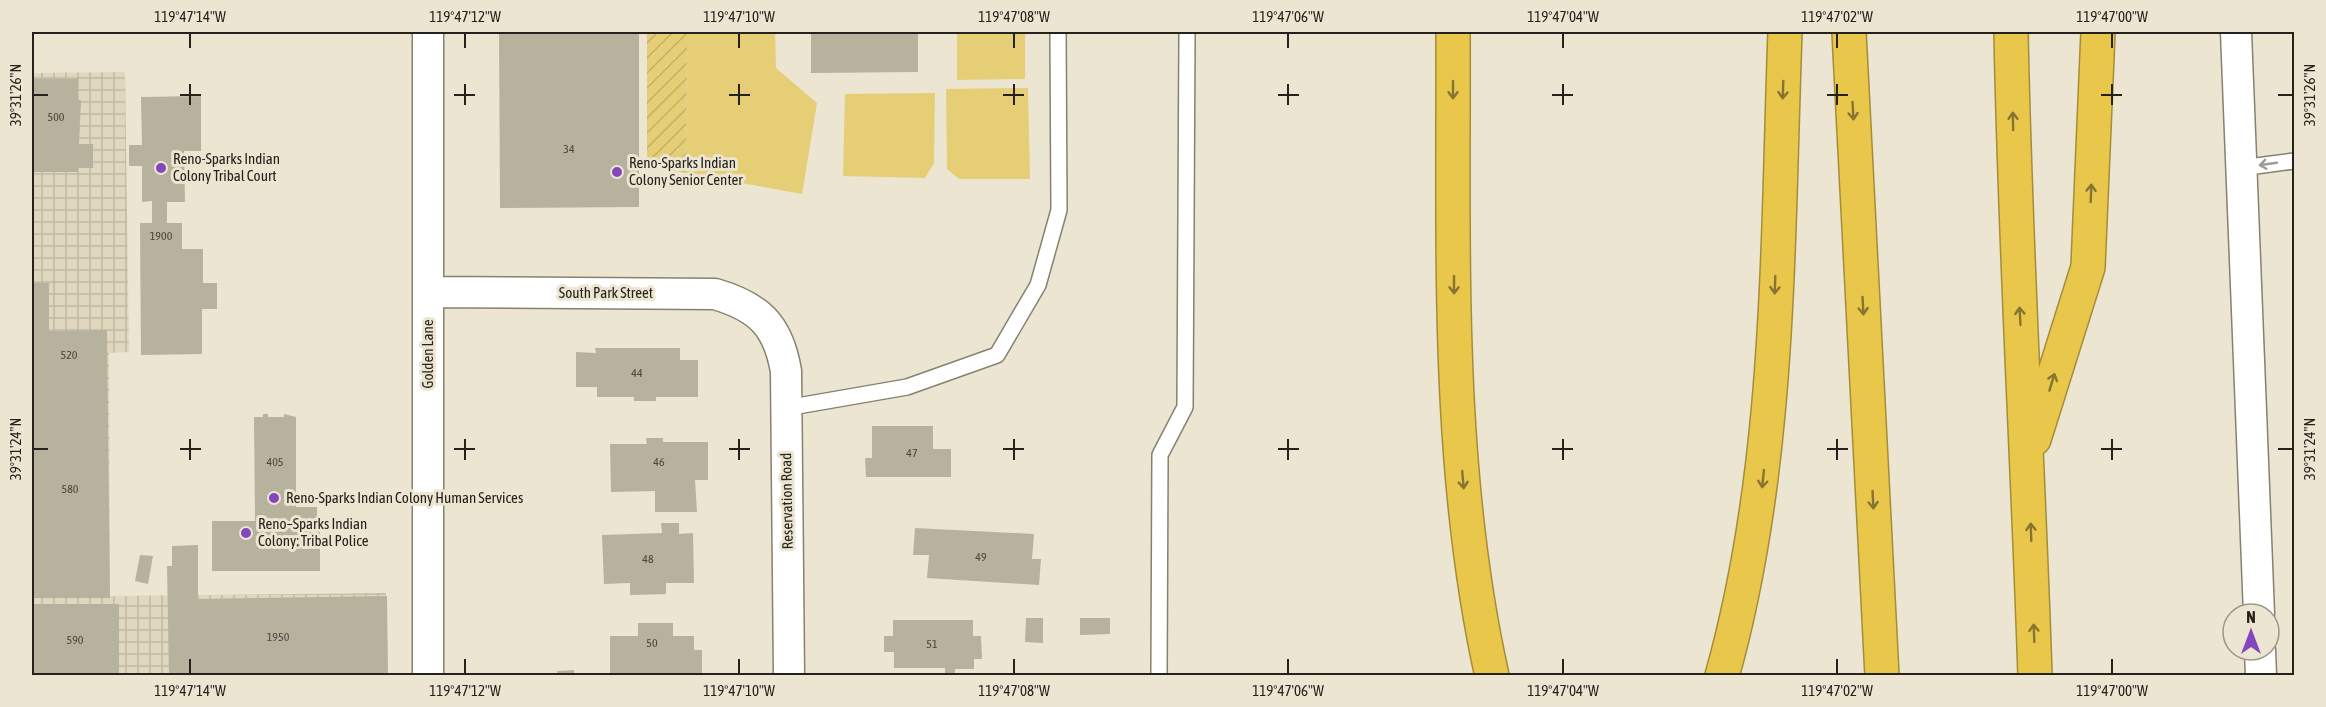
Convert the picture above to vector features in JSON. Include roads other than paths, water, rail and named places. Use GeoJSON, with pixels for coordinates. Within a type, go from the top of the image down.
{"type":"FeatureCollection","features":[{"type":"Feature","properties":{"kind":"highway"},"geometry":{"type":"LineString","coordinates":[[1453,32],[1456,400],[1463,483],[1475,578],[1492,675]]}},
{"type":"Feature","properties":{"kind":"highway"},"geometry":{"type":"LineString","coordinates":[[1722,675],[1748,568],[1762,489],[1770,409],[1785,32]]}},
{"type":"Feature","properties":{"kind":"highway"},"geometry":{"type":"LineString","coordinates":[[1849,32],[1882,675]]}},
{"type":"Feature","properties":{"kind":"highway"},"geometry":{"type":"LineString","coordinates":[[2011,32],[2014,211],[2028,458],[2035,675]]}},
{"type":"Feature","properties":{"kind":"highway"},"geometry":{"type":"LineString","coordinates":[[2028,458],[2088,267],[2098,32]]}},
{"type":"Feature","properties":{"kind":"street","name":"Golden Lane"},"geometry":{"type":"LineString","coordinates":[[428,32],[428,675]]}},
{"type":"Feature","properties":{"kind":"street"},"geometry":{"type":"LineString","coordinates":[[2236,32],[2259,602]]}},
{"type":"Feature","properties":{"kind":"street","name":"South Park Street"},"geometry":{"type":"LineString","coordinates":[[428,292],[715,294],[738,301],[761,316],[773,329]]}},
{"type":"Feature","properties":{"kind":"street","name":"Reservation Road"},"geometry":{"type":"LineString","coordinates":[[773,329],[782,346],[786,371],[789,675]]}},
{"type":"Feature","properties":{"kind":"lane"},"geometry":{"type":"LineString","coordinates":[[786,408],[906,387],[997,355],[1038,285],[1059,210],[1058,32]]}},
{"type":"Feature","properties":{"kind":"lane"},"geometry":{"type":"LineString","coordinates":[[1159,675],[1160,455],[1185,407],[1186,32]]}},
{"type":"Feature","properties":{"kind":"lane"},"geometry":{"type":"LineString","coordinates":[[2241,168],[2295,161]]}},
{"type":"Feature","properties":{"kind":"place","name":"Reno-Sparks Indian Colony Tribal Court"},"geometry":{"type":"Point","coordinates":[161,168]}},
{"type":"Feature","properties":{"kind":"place","name":"Reno-Sparks Indian Colony Senior Center"},"geometry":{"type":"Point","coordinates":[617,172]}},
{"type":"Feature","properties":{"kind":"place","name":"Reno-Sparks Indian Colony Human Services"},"geometry":{"type":"Point","coordinates":[274,498]}},
{"type":"Feature","properties":{"kind":"place","name":"Reno–Sparks Indian Colony: Tribal Police"},"geometry":{"type":"Point","coordinates":[246,533]}}]}
